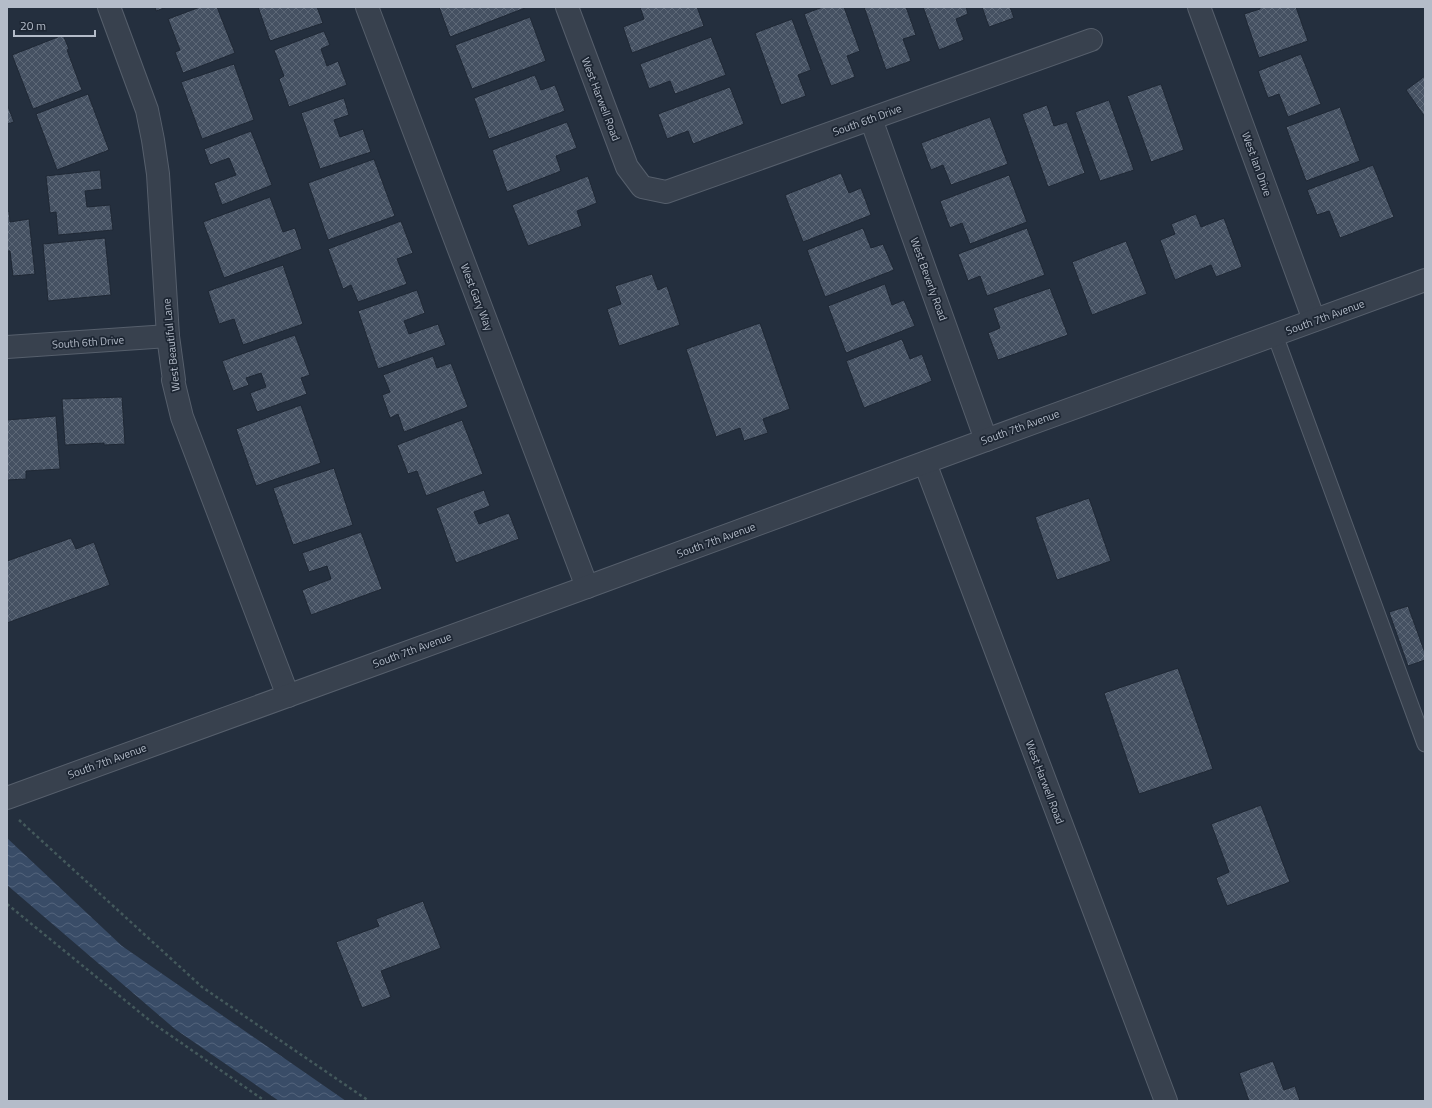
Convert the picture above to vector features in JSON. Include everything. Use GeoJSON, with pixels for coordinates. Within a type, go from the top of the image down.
{"type":"FeatureCollection","features":[{"type":"Feature","properties":{"kind":"street","name":"West Beautiful Lane"},"geometry":{"type":"LineString","coordinates":[[109,7],[147,110],[153,140],[158,174],[168,336],[173,380],[182,417],[288,696]]}},
{"type":"Feature","properties":{"kind":"street","name":"West Gary Way"},"geometry":{"type":"LineString","coordinates":[[367,7],[587,587]]}},
{"type":"Feature","properties":{"kind":"street","name":"West Harwell Road"},"geometry":{"type":"LineString","coordinates":[[566,7],[627,167],[642,187]]}},
{"type":"Feature","properties":{"kind":"street","name":"West Ian Drive"},"geometry":{"type":"LineString","coordinates":[[1199,7],[1314,320]]}},
{"type":"Feature","properties":{"kind":"street","name":"South 6th Drive"},"geometry":{"type":"LineString","coordinates":[[642,187],[666,192],[1091,40]]}},
{"type":"Feature","properties":{"kind":"street","name":"West Beverly Road"},"geometry":{"type":"LineString","coordinates":[[870,119],[986,440]]}},
{"type":"Feature","properties":{"kind":"street","name":"South 7th Avenue"},"geometry":{"type":"LineString","coordinates":[[7,798],[1425,280]]}},
{"type":"Feature","properties":{"kind":"street","name":"South 6th Drive"},"geometry":{"type":"LineString","coordinates":[[7,348],[168,336]]}},
{"type":"Feature","properties":{"kind":"street","name":"West Harwell Road"},"geometry":{"type":"LineString","coordinates":[[925,463],[1166,1101]]}},
{"type":"Feature","properties":{"kind":"lane"},"geometry":{"type":"LineString","coordinates":[[1275,335],[1425,744]]}},
{"type":"Feature","properties":{"kind":"path"},"geometry":{"type":"LineString","coordinates":[[17,818],[202,987],[369,1101]]}},
{"type":"Feature","properties":{"kind":"path"},"geometry":{"type":"LineString","coordinates":[[7,904],[154,1024],[265,1101]]}},
{"type":"Feature","properties":{"kind":"water"},"geometry":{"type":"Polygon","coordinates":[[[7,838],[122,946],[346,1101],[279,1101],[175,1029],[7,885],[7,838]]]}},
{"type":"Feature","properties":{"kind":"building"},"geometry":{"type":"Polygon","coordinates":[[[155,7],[167,7],[156,11],[155,7]]]}},
{"type":"Feature","properties":{"kind":"building"},"geometry":{"type":"Polygon","coordinates":[[[200,7],[217,7],[235,53],[183,73],[175,52],[180,50],[168,19],[200,7]]]}},
{"type":"Feature","properties":{"kind":"building"},"geometry":{"type":"Polygon","coordinates":[[[258,7],[317,7],[323,23],[270,41],[258,7]]]}},
{"type":"Feature","properties":{"kind":"building"},"geometry":{"type":"Polygon","coordinates":[[[439,7],[524,7],[525,8],[450,37],[439,7]]]}},
{"type":"Feature","properties":{"kind":"building"},"geometry":{"type":"Polygon","coordinates":[[[640,7],[697,7],[704,26],[632,53],[623,27],[644,19],[640,7]]]}},
{"type":"Feature","properties":{"kind":"building"},"geometry":{"type":"Polygon","coordinates":[[[823,7],[844,7],[860,51],[847,56],[855,77],[831,86],[804,14],[823,7]]]}},
{"type":"Feature","properties":{"kind":"building"},"geometry":{"type":"Polygon","coordinates":[[[864,7],[906,7],[916,35],[903,39],[911,61],[886,70],[864,7]]]}},
{"type":"Feature","properties":{"kind":"building"},"geometry":{"type":"Polygon","coordinates":[[[923,7],[966,7],[968,14],[956,19],[964,40],[939,50],[923,7]]]}},
{"type":"Feature","properties":{"kind":"building"},"geometry":{"type":"Polygon","coordinates":[[[982,7],[1010,7],[1014,18],[989,27],[982,7]]]}},
{"type":"Feature","properties":{"kind":"building"},"geometry":{"type":"Polygon","coordinates":[[[1260,7],[1296,7],[1308,41],[1259,58],[1244,14],[1260,9],[1260,7]]]}},
{"type":"Feature","properties":{"kind":"building"},"geometry":{"type":"Polygon","coordinates":[[[530,17],[546,61],[472,89],[455,45],[530,17]]]}},
{"type":"Feature","properties":{"kind":"building"},"geometry":{"type":"Polygon","coordinates":[[[792,19],[811,70],[798,75],[806,96],[781,105],[755,33],[792,19]]]}},
{"type":"Feature","properties":{"kind":"building"},"geometry":{"type":"Polygon","coordinates":[[[324,31],[330,45],[321,49],[327,66],[338,61],[347,85],[289,107],[279,79],[284,76],[274,50],[324,31]]]}},
{"type":"Feature","properties":{"kind":"building"},"geometry":{"type":"Polygon","coordinates":[[[63,35],[82,90],[33,109],[12,55],[63,35]]]}},
{"type":"Feature","properties":{"kind":"building"},"geometry":{"type":"Polygon","coordinates":[[[711,37],[726,75],[675,94],[670,81],[649,89],[640,64],[711,37]]]}},
{"type":"Feature","properties":{"kind":"building"},"geometry":{"type":"Polygon","coordinates":[[[1301,54],[1321,104],[1288,117],[1279,94],[1268,98],[1258,71],[1301,54]]]}},
{"type":"Feature","properties":{"kind":"building"},"geometry":{"type":"Polygon","coordinates":[[[234,64],[254,120],[202,139],[181,82],[234,64]]]}},
{"type":"Feature","properties":{"kind":"building"},"geometry":{"type":"Polygon","coordinates":[[[535,75],[541,90],[555,85],[565,111],[489,139],[474,98],[535,75]]]}},
{"type":"Feature","properties":{"kind":"building"},"geometry":{"type":"Polygon","coordinates":[[[1425,76],[1425,117],[1406,90],[1425,76]]]}},
{"type":"Feature","properties":{"kind":"building"},"geometry":{"type":"Polygon","coordinates":[[[1161,84],[1184,150],[1151,162],[1127,96],[1161,84]]]}},
{"type":"Feature","properties":{"kind":"building"},"geometry":{"type":"Polygon","coordinates":[[[730,87],[744,124],[693,144],[688,131],[667,139],[658,114],[730,87]]]}},
{"type":"Feature","properties":{"kind":"building"},"geometry":{"type":"Polygon","coordinates":[[[88,94],[109,150],[57,170],[36,114],[88,94]]]}},
{"type":"Feature","properties":{"kind":"building"},"geometry":{"type":"Polygon","coordinates":[[[344,98],[349,115],[334,120],[340,137],[363,129],[371,152],[320,169],[301,113],[344,98]]]}},
{"type":"Feature","properties":{"kind":"building"},"geometry":{"type":"Polygon","coordinates":[[[1109,100],[1134,170],[1100,181],[1075,112],[1109,100]]]}},
{"type":"Feature","properties":{"kind":"building"},"geometry":{"type":"Polygon","coordinates":[[[7,104],[14,122],[7,124],[7,104]]]}},
{"type":"Feature","properties":{"kind":"building"},"geometry":{"type":"Polygon","coordinates":[[[1047,105],[1054,126],[1067,122],[1085,173],[1048,187],[1022,114],[1047,105]]]}},
{"type":"Feature","properties":{"kind":"building"},"geometry":{"type":"Polygon","coordinates":[[[1340,107],[1360,161],[1306,181],[1286,127],[1340,107]]]}},
{"type":"Feature","properties":{"kind":"building"},"geometry":{"type":"Polygon","coordinates":[[[990,117],[1008,164],[951,185],[943,165],[931,170],[921,143],[990,117]]]}},
{"type":"Feature","properties":{"kind":"building"},"geometry":{"type":"Polygon","coordinates":[[[567,122],[577,148],[556,156],[561,171],[507,192],[492,150],[567,122]]]}},
{"type":"Feature","properties":{"kind":"building"},"geometry":{"type":"Polygon","coordinates":[[[251,131],[272,185],[222,205],[214,183],[236,175],[229,158],[210,165],[204,149],[251,131]]]}},
{"type":"Feature","properties":{"kind":"building"},"geometry":{"type":"Polygon","coordinates":[[[374,159],[395,216],[328,240],[308,183],[374,159]]]}},
{"type":"Feature","properties":{"kind":"building"},"geometry":{"type":"Polygon","coordinates":[[[1373,165],[1394,217],[1340,238],[1329,211],[1317,215],[1307,190],[1373,165]]]}},
{"type":"Feature","properties":{"kind":"building"},"geometry":{"type":"Polygon","coordinates":[[[100,170],[102,189],[85,191],[87,207],[110,205],[113,230],[58,235],[56,212],[50,213],[46,176],[100,170]]]}},
{"type":"Feature","properties":{"kind":"building"},"geometry":{"type":"Polygon","coordinates":[[[841,173],[849,193],[861,188],[871,215],[803,242],[785,195],[841,173]]]}},
{"type":"Feature","properties":{"kind":"building"},"geometry":{"type":"Polygon","coordinates":[[[1009,175],[1027,222],[970,244],[962,223],[950,228],[940,201],[1009,175]]]}},
{"type":"Feature","properties":{"kind":"building"},"geometry":{"type":"Polygon","coordinates":[[[588,176],[597,203],[577,211],[582,226],[528,246],[512,205],[588,176]]]}},
{"type":"Feature","properties":{"kind":"building"},"geometry":{"type":"Polygon","coordinates":[[[270,197],[283,232],[295,228],[302,249],[224,278],[203,222],[270,197]]]}},
{"type":"Feature","properties":{"kind":"building"},"geometry":{"type":"Polygon","coordinates":[[[9,211],[10,222],[29,219],[35,274],[13,276],[10,251],[7,251],[7,212],[9,211]]]}},
{"type":"Feature","properties":{"kind":"building"},"geometry":{"type":"Polygon","coordinates":[[[1196,214],[1201,227],[1224,218],[1242,267],[1216,277],[1211,265],[1175,280],[1160,240],[1175,234],[1171,224],[1196,214]]]}},
{"type":"Feature","properties":{"kind":"building"},"geometry":{"type":"Polygon","coordinates":[[[401,221],[413,253],[397,259],[407,284],[358,302],[351,285],[343,289],[328,249],[401,221]]]}},
{"type":"Feature","properties":{"kind":"building"},"geometry":{"type":"Polygon","coordinates":[[[863,228],[871,248],[883,244],[894,270],[825,297],[807,250],[863,228]]]}},
{"type":"Feature","properties":{"kind":"building"},"geometry":{"type":"Polygon","coordinates":[[[1027,228],[1045,275],[987,296],[980,276],[968,281],[958,254],[1027,228]]]}},
{"type":"Feature","properties":{"kind":"building"},"geometry":{"type":"Polygon","coordinates":[[[105,238],[111,295],[48,301],[43,244],[105,238]]]}},
{"type":"Feature","properties":{"kind":"building"},"geometry":{"type":"Polygon","coordinates":[[[1126,241],[1147,294],[1092,315],[1072,262],[1126,241]]]}},
{"type":"Feature","properties":{"kind":"building"},"geometry":{"type":"Polygon","coordinates":[[[283,265],[303,324],[243,345],[234,319],[219,324],[208,291],[283,265]]]}},
{"type":"Feature","properties":{"kind":"building"},"geometry":{"type":"Polygon","coordinates":[[[652,274],[658,290],[667,286],[680,325],[619,346],[607,309],[621,304],[615,286],[652,274]]]}},
{"type":"Feature","properties":{"kind":"building"},"geometry":{"type":"Polygon","coordinates":[[[885,284],[892,305],[904,300],[915,326],[846,353],[828,306],[885,284]]]}},
{"type":"Feature","properties":{"kind":"building"},"geometry":{"type":"Polygon","coordinates":[[[1050,288],[1068,335],[998,360],[988,333],[1000,328],[993,308],[1050,288]]]}},
{"type":"Feature","properties":{"kind":"building"},"geometry":{"type":"Polygon","coordinates":[[[417,290],[425,313],[404,321],[409,334],[438,324],[446,345],[378,369],[358,311],[417,290]]]}},
{"type":"Feature","properties":{"kind":"building"},"geometry":{"type":"Polygon","coordinates":[[[760,323],[790,409],[763,419],[768,433],[744,441],[740,428],[716,437],[686,349],[760,323]]]}},
{"type":"Feature","properties":{"kind":"building"},"geometry":{"type":"Polygon","coordinates":[[[295,335],[310,375],[301,378],[307,394],[257,412],[250,393],[266,387],[261,373],[246,378],[249,385],[233,391],[222,361],[295,335]]]}},
{"type":"Feature","properties":{"kind":"building"},"geometry":{"type":"Polygon","coordinates":[[[902,339],[910,359],[922,354],[932,381],[864,408],[846,361],[902,339]]]}},
{"type":"Feature","properties":{"kind":"building"},"geometry":{"type":"Polygon","coordinates":[[[433,356],[437,368],[451,363],[468,407],[404,432],[398,414],[390,418],[382,395],[390,392],[383,375],[433,356]]]}},
{"type":"Feature","properties":{"kind":"building"},"geometry":{"type":"Polygon","coordinates":[[[122,397],[125,444],[104,445],[104,443],[65,445],[62,399],[122,397]]]}},
{"type":"Feature","properties":{"kind":"building"},"geometry":{"type":"Polygon","coordinates":[[[301,405],[321,463],[256,486],[236,429],[301,405]]]}},
{"type":"Feature","properties":{"kind":"building"},"geometry":{"type":"Polygon","coordinates":[[[56,416],[60,469],[26,471],[26,479],[7,480],[7,420],[56,416]]]}},
{"type":"Feature","properties":{"kind":"building"},"geometry":{"type":"Polygon","coordinates":[[[462,420],[483,474],[426,496],[417,471],[408,474],[397,445],[462,420]]]}},
{"type":"Feature","properties":{"kind":"building"},"geometry":{"type":"Polygon","coordinates":[[[334,468],[353,525],[293,545],[273,488],[334,468]]]}},
{"type":"Feature","properties":{"kind":"building"},"geometry":{"type":"Polygon","coordinates":[[[484,490],[490,506],[474,512],[479,524],[509,513],[519,539],[456,563],[436,508],[484,490]]]}},
{"type":"Feature","properties":{"kind":"building"},"geometry":{"type":"Polygon","coordinates":[[[1089,498],[1111,561],[1057,580],[1035,517],[1089,498]]]}},
{"type":"Feature","properties":{"kind":"building"},"geometry":{"type":"Polygon","coordinates":[[[361,532],[382,589],[311,615],[302,590],[331,579],[327,566],[309,572],[302,553],[361,532]]]}},
{"type":"Feature","properties":{"kind":"building"},"geometry":{"type":"Polygon","coordinates":[[[71,538],[76,549],[94,542],[110,585],[7,623],[7,561],[71,538]]]}},
{"type":"Feature","properties":{"kind":"building"},"geometry":{"type":"Polygon","coordinates":[[[1408,606],[1425,653],[1425,660],[1408,666],[1389,612],[1408,606]]]}},
{"type":"Feature","properties":{"kind":"building"},"geometry":{"type":"Polygon","coordinates":[[[1178,668],[1213,769],[1139,794],[1104,693],[1178,668]]]}},
{"type":"Feature","properties":{"kind":"building"},"geometry":{"type":"Polygon","coordinates":[[[1261,805],[1290,882],[1227,906],[1216,878],[1229,872],[1211,824],[1261,805]]]}},
{"type":"Feature","properties":{"kind":"building"},"geometry":{"type":"Polygon","coordinates":[[[423,901],[441,948],[381,971],[391,997],[362,1008],[336,942],[379,926],[376,919],[423,901]]]}},
{"type":"Feature","properties":{"kind":"building"},"geometry":{"type":"Polygon","coordinates":[[[1273,1061],[1284,1090],[1295,1086],[1300,1101],[1249,1101],[1239,1073],[1273,1061]]]}}]}
